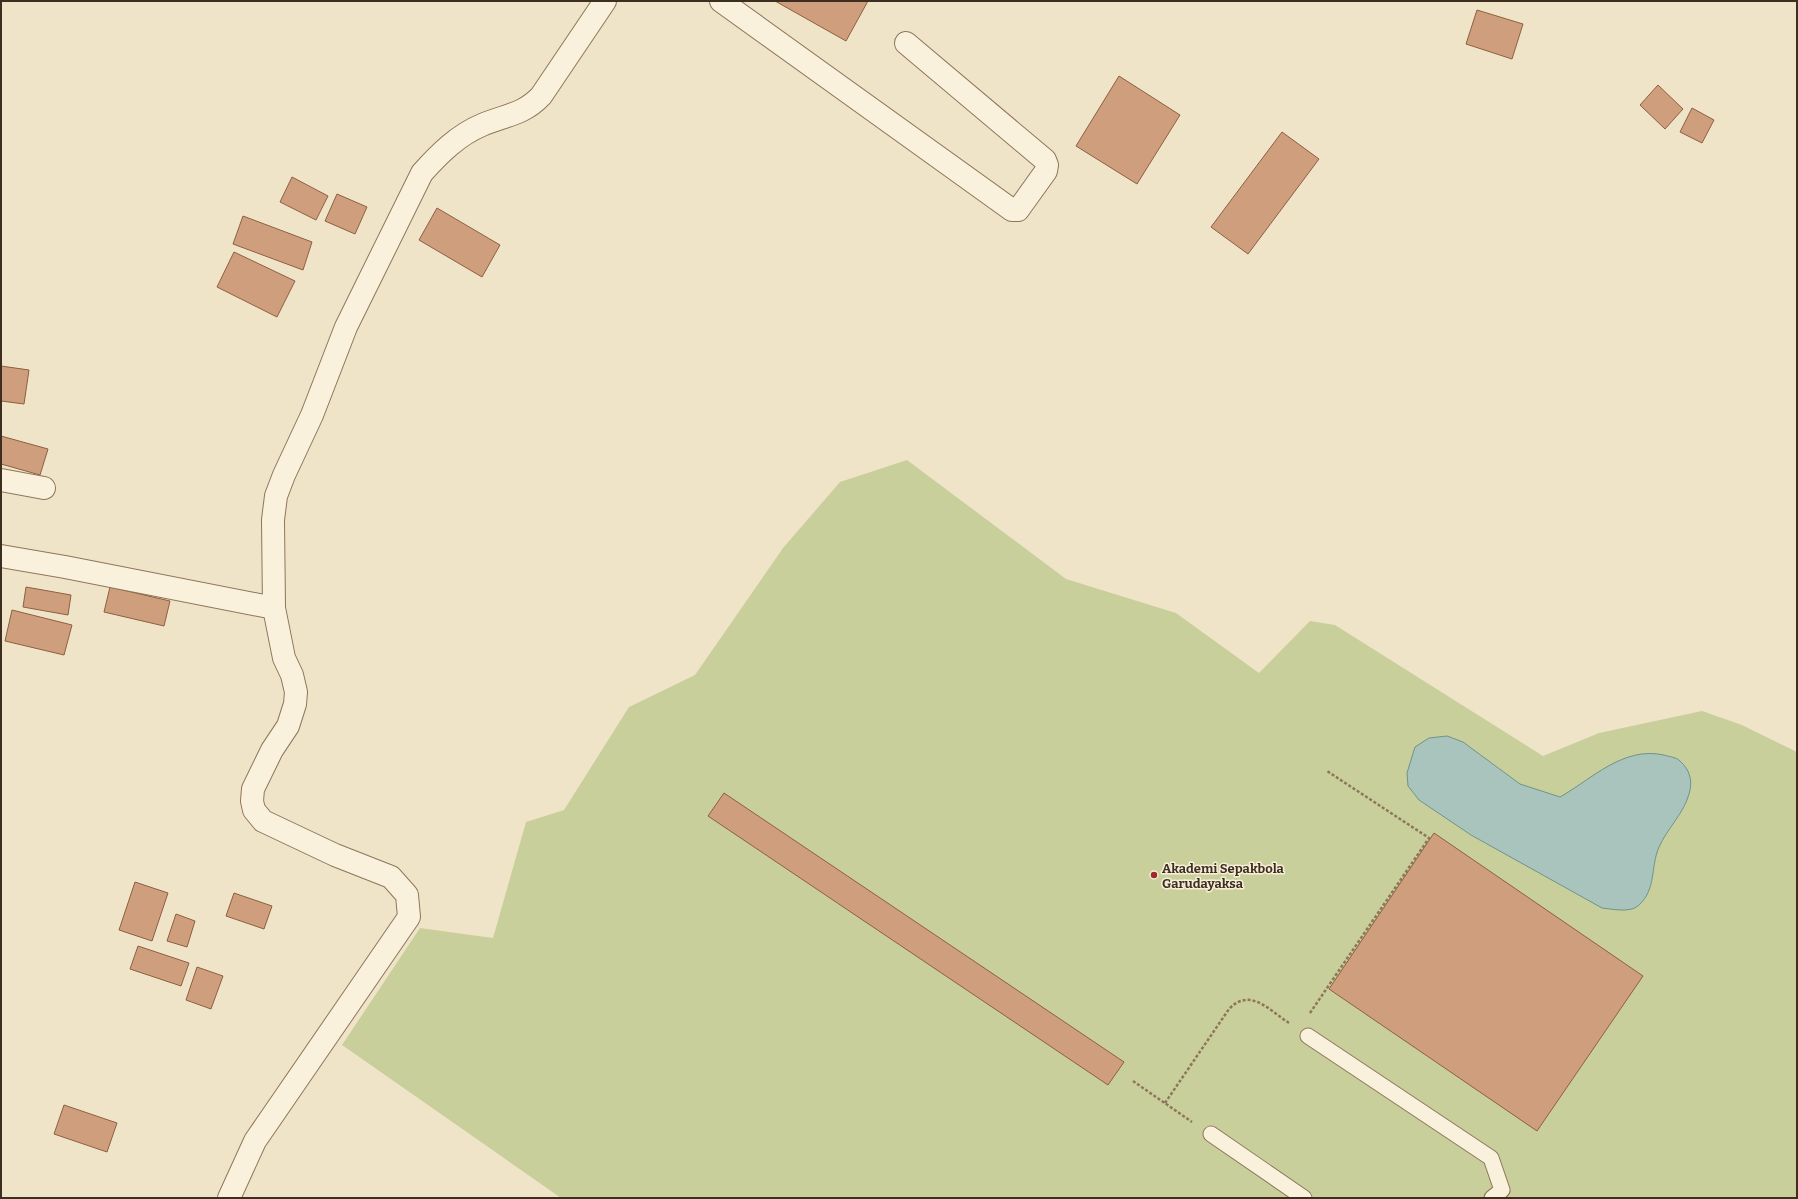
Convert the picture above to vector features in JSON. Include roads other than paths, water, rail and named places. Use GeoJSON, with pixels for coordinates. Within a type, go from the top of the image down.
{"type":"FeatureCollection","features":[{"type":"Feature","properties":{"kind":"street"},"geometry":{"type":"LineString","coordinates":[[229,1198],[256,1141],[409,917],[407,895],[391,877],[335,855],[263,822],[254,810],[252,801],[253,789],[272,750],[288,726],[295,704],[296,692],[292,675],[284,658],[274,608],[273,520],[276,496],[284,475],[312,415],[346,327],[422,173],[441,152],[463,137],[481,126],[516,114],[533,104],[541,96],[605,1]]}},
{"type":"Feature","properties":{"kind":"street"},"geometry":{"type":"LineString","coordinates":[[721,1],[725,6],[1012,210],[1021,208],[1046,171],[1046,160],[906,43]]}},
{"type":"Feature","properties":{"kind":"street"},"geometry":{"type":"LineString","coordinates":[[1,480],[44,488]]}},
{"type":"Feature","properties":{"kind":"street"},"geometry":{"type":"LineString","coordinates":[[1,556],[65,566],[274,608]]}},
{"type":"Feature","properties":{"kind":"lane"},"geometry":{"type":"LineString","coordinates":[[1303,1033],[1491,1158],[1500,1196]]}},
{"type":"Feature","properties":{"kind":"lane"},"geometry":{"type":"LineString","coordinates":[[1210,1134],[1304,1198]]}},
{"type":"Feature","properties":{"kind":"water"},"geometry":{"type":"Polygon","coordinates":[[[1447,736],[1463,742],[1520,784],[1560,797],[1596,773],[1635,755],[1649,753],[1664,755],[1675,758],[1683,764],[1691,780],[1687,801],[1659,847],[1656,855],[1651,885],[1648,893],[1638,906],[1620,910],[1602,908],[1471,835],[1419,800],[1408,786],[1407,773],[1415,747],[1429,738],[1447,736]]]}},
{"type":"Feature","properties":{"kind":"place","name":"Akademi Sepakbola Garudayaksa"},"geometry":{"type":"Point","coordinates":[1154,875]}}]}
